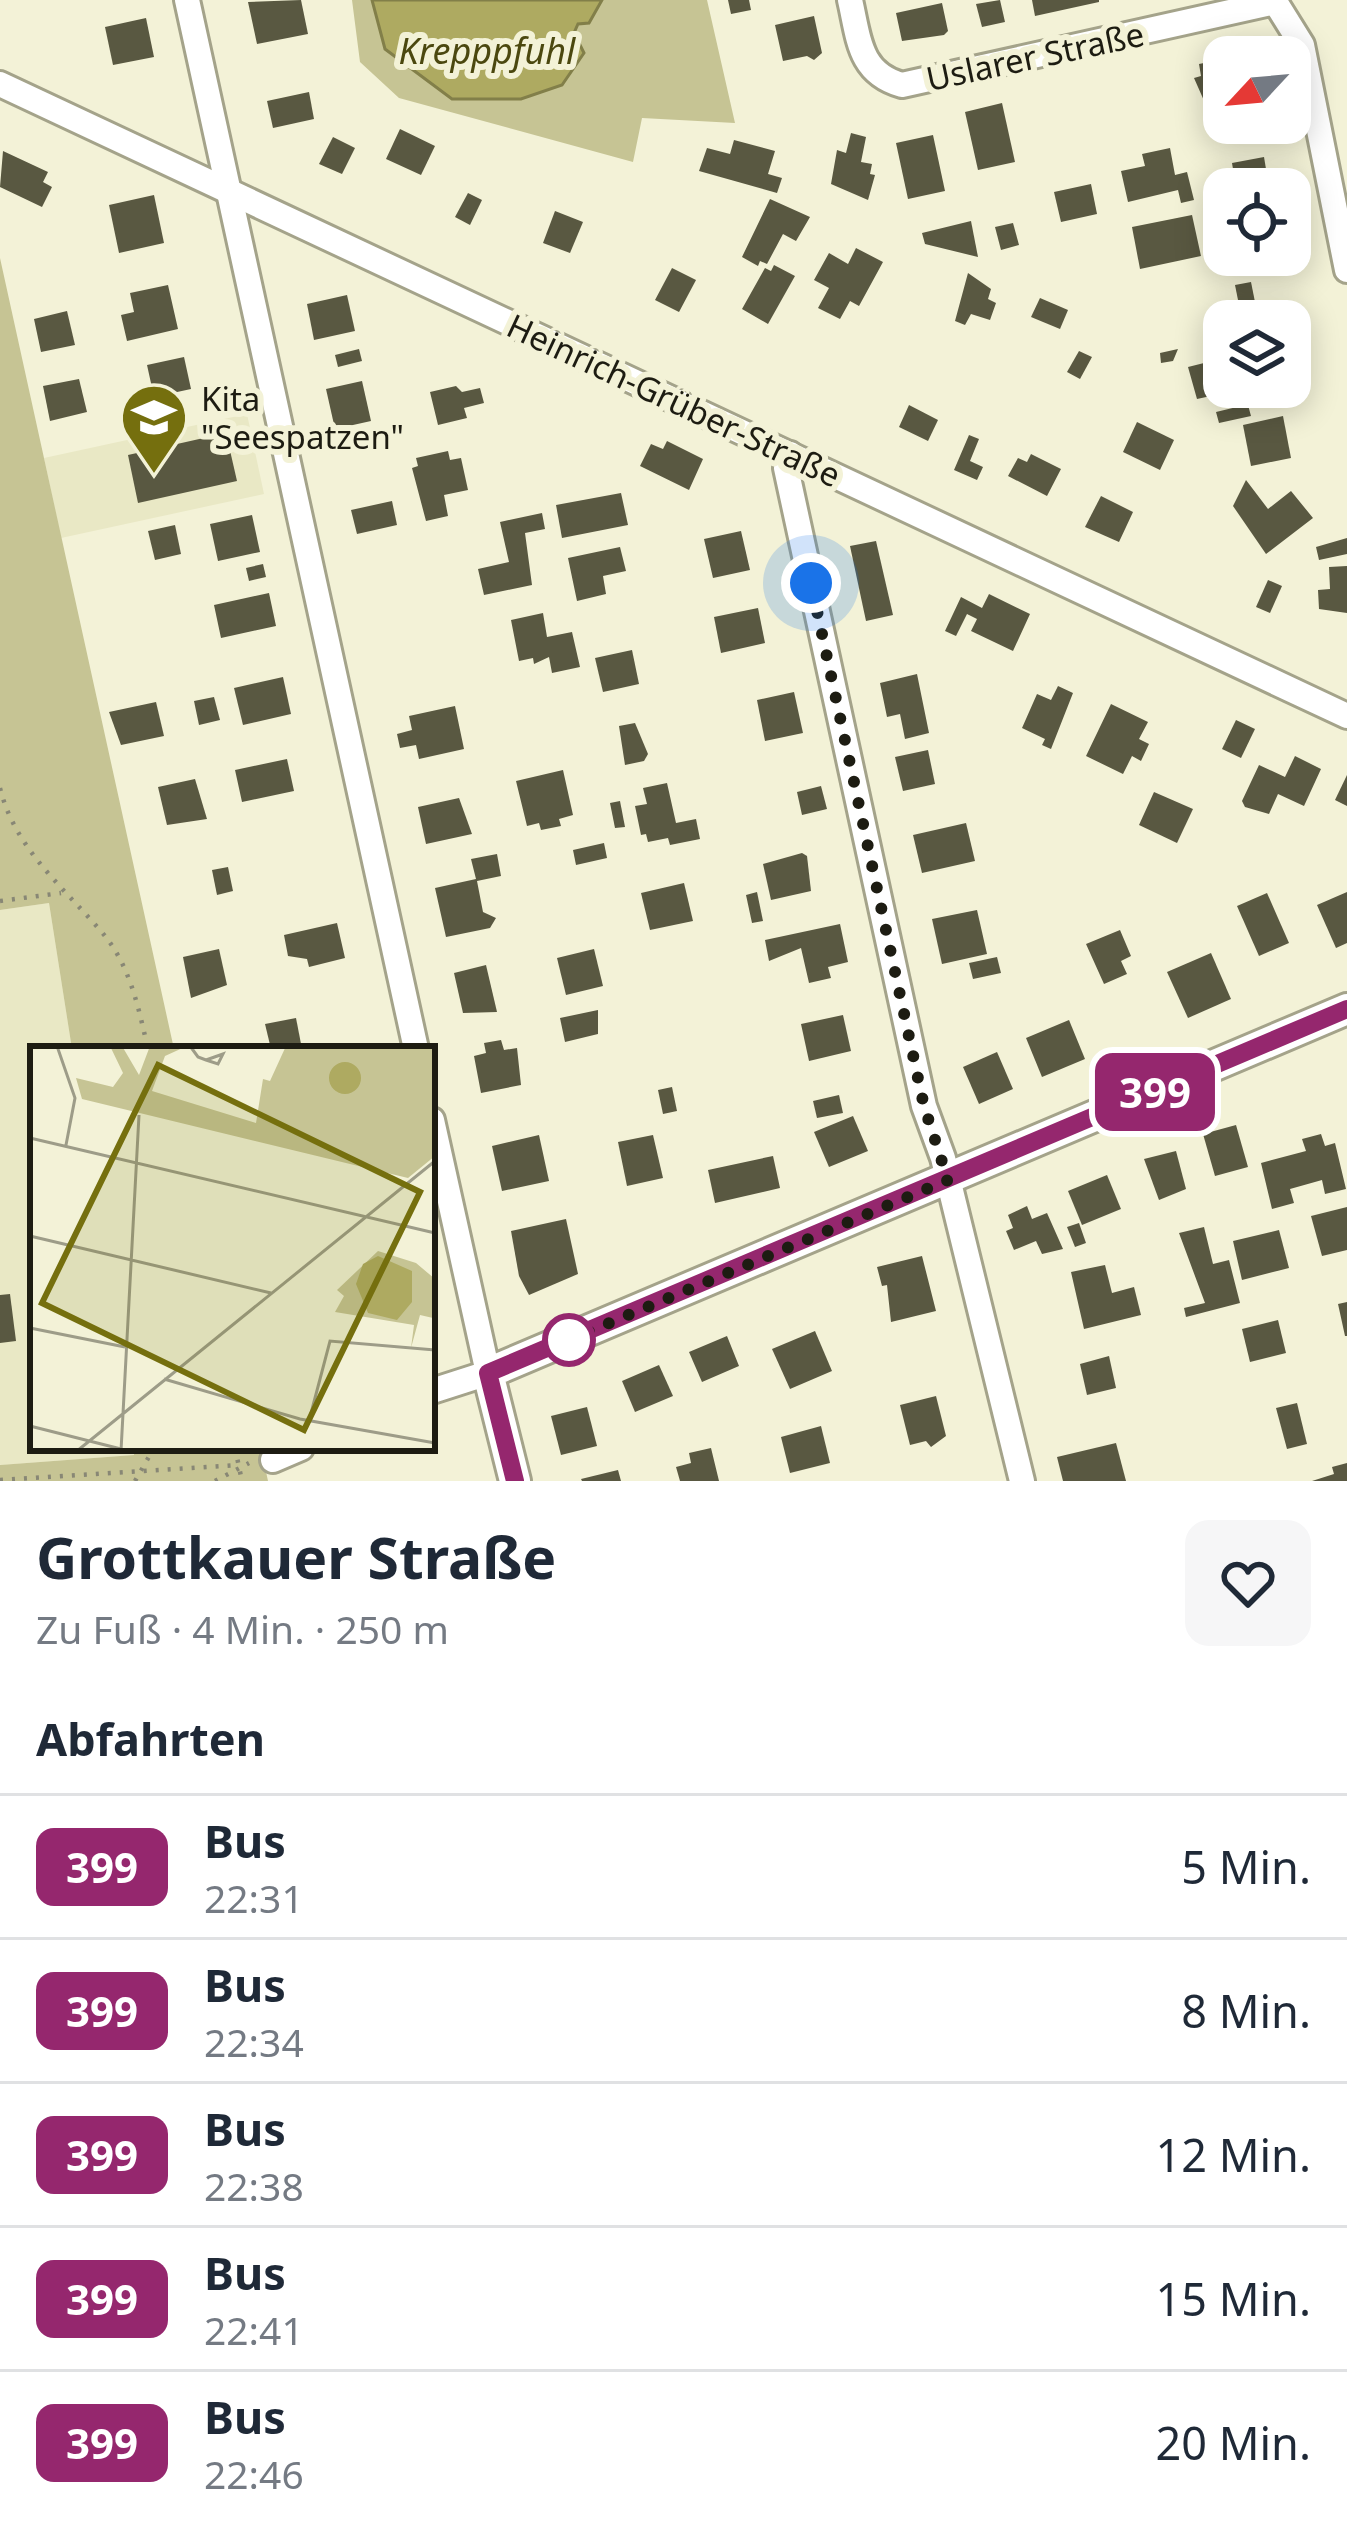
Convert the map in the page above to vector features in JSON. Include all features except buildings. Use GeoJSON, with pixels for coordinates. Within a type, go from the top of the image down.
{"type":"FeatureCollection","features":[{"type":"Feature","properties":{"kind":"street"},"geometry":{"type":"LineString","coordinates":[[187,0],[415,1046]]}},
{"type":"Feature","properties":{"kind":"street","name":"Uslarer Straße"},"geometry":{"type":"LineString","coordinates":[[850,0],[864,60],[879,78],[902,85],[1275,1]]}},
{"type":"Feature","properties":{"kind":"street"},"geometry":{"type":"LineString","coordinates":[[1275,1],[1302,45],[1347,270]]}},
{"type":"Feature","properties":{"kind":"street","name":"Heinrich-Grüber-Straße"},"geometry":{"type":"LineString","coordinates":[[0,85],[1347,716]]}},
{"type":"Feature","properties":{"kind":"street"},"geometry":{"type":"LineString","coordinates":[[790,454],[786,468],[924,1106],[948,1180],[1022,1481]]}},
{"type":"Feature","properties":{"kind":"street"},"geometry":{"type":"LineString","coordinates":[[435,1390],[488,1373],[1347,1009]]}},
{"type":"Feature","properties":{"kind":"street"},"geometry":{"type":"LineString","coordinates":[[435,1134],[515,1481]]}},
{"type":"Feature","properties":{"kind":"street"},"geometry":{"type":"LineString","coordinates":[[273,1460],[294,1451]]}},
{"type":"Feature","properties":{"kind":"path"},"geometry":{"type":"LineString","coordinates":[[0,788],[8,820],[61,893],[101,932],[134,984],[147,1046]]}},
{"type":"Feature","properties":{"kind":"path"},"geometry":{"type":"LineString","coordinates":[[0,901],[61,893]]}},
{"type":"Feature","properties":{"kind":"path"},"geometry":{"type":"LineString","coordinates":[[135,1481],[152,1451]]}},
{"type":"Feature","properties":{"kind":"path"},"geometry":{"type":"LineString","coordinates":[[236,1451],[242,1481]]}},
{"type":"Feature","properties":{"kind":"path"},"geometry":{"type":"LineString","coordinates":[[0,1480],[273,1460]]}},
{"type":"Feature","properties":{"kind":"path"},"geometry":{"type":"LineString","coordinates":[[215,1481],[238,1465]]}},
{"type":"Feature","properties":{"kind":"shaded area"},"geometry":{"type":"Polygon","coordinates":[[[352,0],[372,0],[386,49],[586,0],[707,0],[735,123],[642,118],[633,162],[399,98],[360,62],[352,0]]]}},
{"type":"Feature","properties":{"kind":"shaded area"},"geometry":{"type":"Polygon","coordinates":[[[0,258],[173,1046],[72,1046],[49,903],[0,910],[0,258]]]}},
{"type":"Feature","properties":{"kind":"shaded area","name":"Kita \"Seespatzen\""},"geometry":{"type":"Polygon","coordinates":[[[247,414],[264,494],[61,538],[44,458],[247,414]]]}},
{"type":"Feature","properties":{"kind":"shaded area"},"geometry":{"type":"Polygon","coordinates":[[[49,903],[72,1046],[30,1046],[30,1451],[134,1451],[135,1455],[0,1465],[0,910],[49,903]]]}},
{"type":"Feature","properties":{"kind":"shaded area"},"geometry":{"type":"Polygon","coordinates":[[[134,1451],[262,1451],[268,1481],[0,1481],[0,1465],[134,1455],[134,1451]]]}},
{"type":"Feature","properties":{"kind":"water","name":"Krepppfuhl"},"geometry":{"type":"Polygon","coordinates":[[[372,0],[602,0],[589,23],[578,24],[574,33],[584,53],[562,85],[521,99],[452,99],[385,49],[372,0]]]}},
{"type":"Feature","properties":{"kind":"bus line","name":"399"},"geometry":{"type":"LineString","coordinates":[[515,1481],[488,1373],[1347,1009]]}},
{"type":"Feature","properties":{"kind":"place","name":"Kita \"Seespatzen\""},"geometry":{"type":"Point","coordinates":[154,476]}},
{"type":"Feature","properties":{"kind":"route"},"geometry":{"type":"LineString","coordinates":[[569,1340],[948,1180],[924,1106],[811,583]]}}]}
